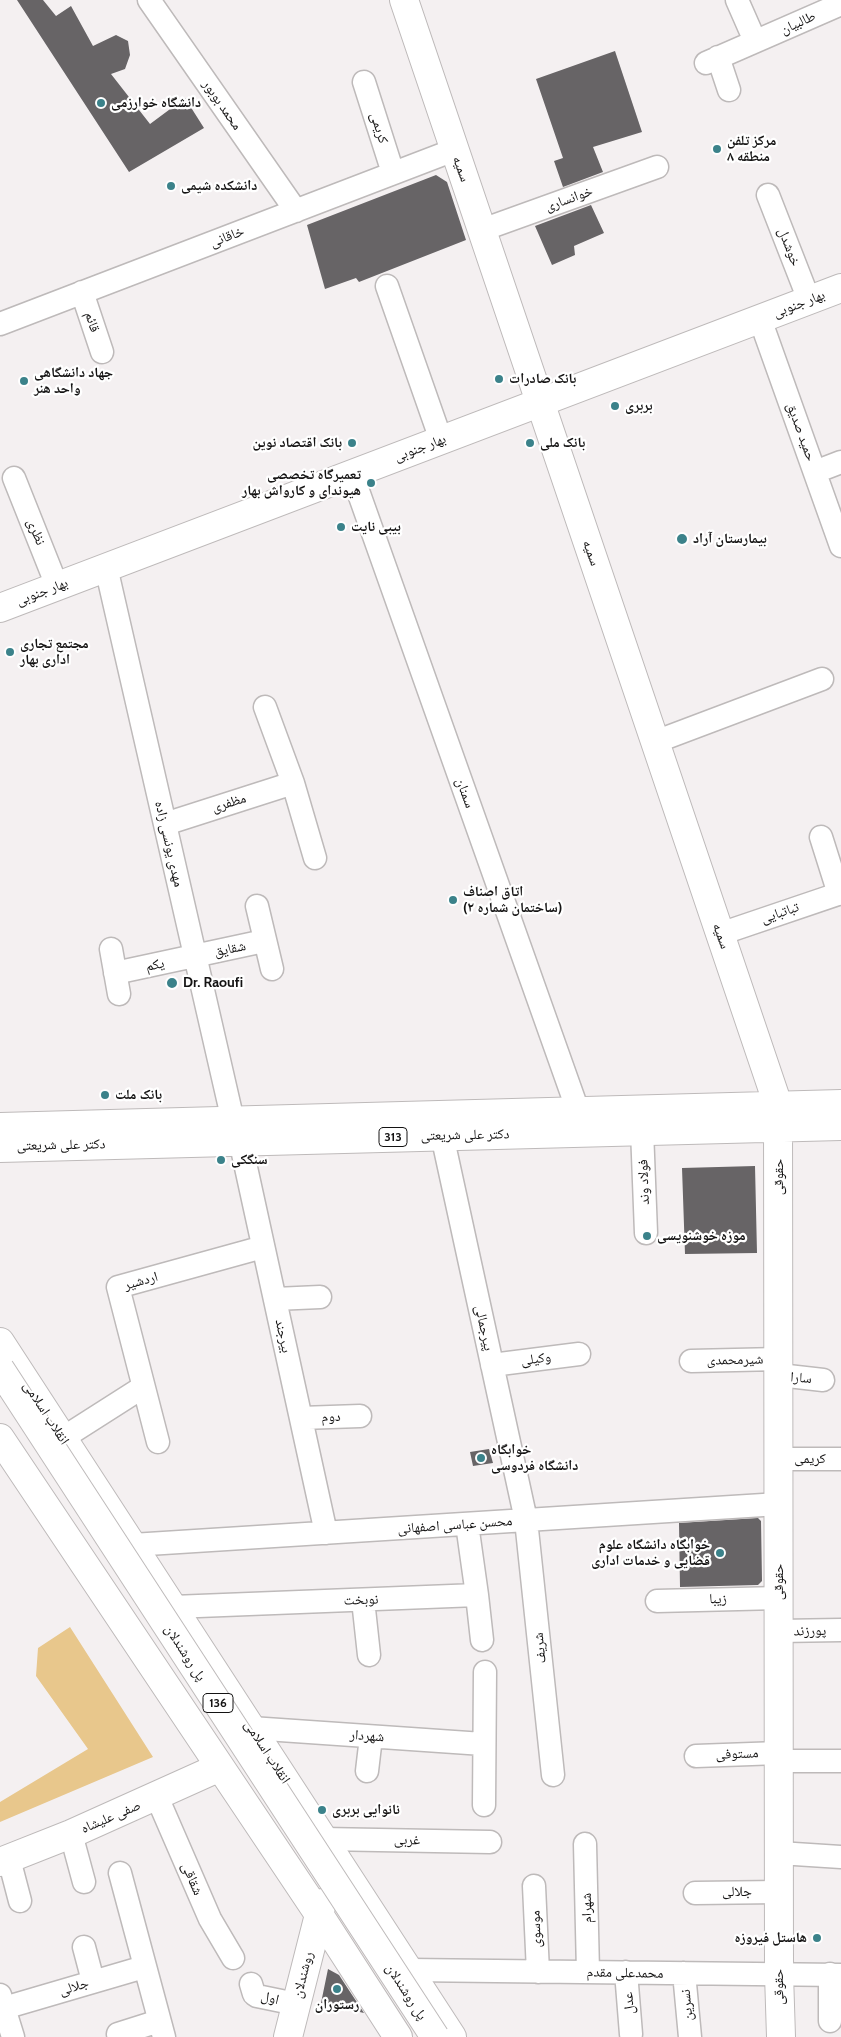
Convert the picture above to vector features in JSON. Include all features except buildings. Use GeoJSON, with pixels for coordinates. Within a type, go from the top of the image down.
{"type":"FeatureCollection","features":[{"type":"Feature","properties":{"kind":"main road","name":"سمیه"},"geometry":{"type":"LineString","coordinates":[[404,0],[720,934],[778,1116]]}},
{"type":"Feature","properties":{"kind":"main road","name":"بهار جنوبی"},"geometry":{"type":"LineString","coordinates":[[0,608],[841,288]]}},
{"type":"Feature","properties":{"kind":"main road","name":"دکتر علی شریعتی"},"geometry":{"type":"LineString","coordinates":[[0,1127],[442,1135],[642,1130],[778,1116],[841,1104]]}},
{"type":"Feature","properties":{"kind":"main road","name":"دکتر علی شریعتی"},"geometry":{"type":"LineString","coordinates":[[0,1148],[236,1130],[578,1111],[778,1116],[841,1126]]}},
{"type":"Feature","properties":{"kind":"main road","name":"حقوقی"},"geometry":{"type":"LineString","coordinates":[[778,1116],[779,1974],[781,2037]]}},
{"type":"Feature","properties":{"kind":"main road","name":"انقلاب اسلامی"},"geometry":{"type":"LineString","coordinates":[[0,1342],[452,2037]]}},
{"type":"Feature","properties":{"kind":"main road","name":"پل روشندلان"},"geometry":{"type":"LineString","coordinates":[[0,1369],[435,2037]]}},
{"type":"Feature","properties":{"kind":"main road","name":"پل روشندلان"},"geometry":{"type":"LineString","coordinates":[[0,1402],[359,1947],[414,2037]]}},
{"type":"Feature","properties":{"kind":"main road"},"geometry":{"type":"LineString","coordinates":[[0,1438],[318,1913],[398,2037]]}},
{"type":"Feature","properties":{"kind":"main road"},"geometry":{"type":"LineString","coordinates":[[169,1690],[180,1692],[208,1677],[210,1665]]}},
{"type":"Feature","properties":{"kind":"main road","name":"صفی علیشاه"},"geometry":{"type":"LineString","coordinates":[[4,1860],[157,1797],[220,1767]]}},
{"type":"Feature","properties":{"kind":"main road"},"geometry":{"type":"LineString","coordinates":[[284,1862],[299,1868],[311,1864],[328,1848]]}},
{"type":"Feature","properties":{"kind":"main road","name":"روشندلان"},"geometry":{"type":"LineString","coordinates":[[288,2037],[318,1913],[328,1848]]}},
{"type":"Feature","properties":{"kind":"main road"},"geometry":{"type":"LineString","coordinates":[[363,1981],[355,1958],[360,1944],[371,1940],[380,1942],[404,1963]]}},
{"type":"Feature","properties":{"kind":"street","name":"محمد بوبور"},"geometry":{"type":"LineString","coordinates":[[149,0],[296,211]]}},
{"type":"Feature","properties":{"kind":"street"},"geometry":{"type":"LineString","coordinates":[[737,0],[754,42]]}},
{"type":"Feature","properties":{"kind":"street","name":"طالبیان"},"geometry":{"type":"LineString","coordinates":[[729,90],[712,60],[841,4]]}},
{"type":"Feature","properties":{"kind":"street","name":"کریمی"},"geometry":{"type":"LineString","coordinates":[[364,82],[393,173]]}},
{"type":"Feature","properties":{"kind":"street","name":"خاقانی"},"geometry":{"type":"LineString","coordinates":[[0,324],[454,150]]}},
{"type":"Feature","properties":{"kind":"street","name":"خوانساری"},"geometry":{"type":"LineString","coordinates":[[482,230],[657,167]]}},
{"type":"Feature","properties":{"kind":"street","name":"خوشدل"},"geometry":{"type":"LineString","coordinates":[[768,195],[809,300]]}},
{"type":"Feature","properties":{"kind":"street"},"geometry":{"type":"LineString","coordinates":[[387,286],[441,440]]}},
{"type":"Feature","properties":{"kind":"street","name":"قائم"},"geometry":{"type":"LineString","coordinates":[[82,292],[102,352]]}},
{"type":"Feature","properties":{"kind":"street","name":"حمید صدیق"},"geometry":{"type":"LineString","coordinates":[[760,319],[841,546]]}},
{"type":"Feature","properties":{"kind":"street"},"geometry":{"type":"LineString","coordinates":[[815,472],[841,462]]}},
{"type":"Feature","properties":{"kind":"street","name":"سمنان"},"geometry":{"type":"LineString","coordinates":[[352,474],[578,1111]]}},
{"type":"Feature","properties":{"kind":"street","name":"نظری"},"geometry":{"type":"LineString","coordinates":[[14,478],[57,586]]}},
{"type":"Feature","properties":{"kind":"street","name":"مهدی یونسی زاده"},"geometry":{"type":"LineString","coordinates":[[106,567],[236,1130]]}},
{"type":"Feature","properties":{"kind":"street"},"geometry":{"type":"LineString","coordinates":[[655,742],[822,679]]}},
{"type":"Feature","properties":{"kind":"street"},"geometry":{"type":"LineString","coordinates":[[264,707],[293,783],[315,858]]}},
{"type":"Feature","properties":{"kind":"street","name":"مظفری"},"geometry":{"type":"LineString","coordinates":[[165,824],[293,783]]}},
{"type":"Feature","properties":{"kind":"street"},"geometry":{"type":"LineString","coordinates":[[821,837],[840,893]]}},
{"type":"Feature","properties":{"kind":"street","name":"تباتبایی"},"geometry":{"type":"LineString","coordinates":[[720,934],[840,893]]}},
{"type":"Feature","properties":{"kind":"street"},"geometry":{"type":"LineString","coordinates":[[257,906],[272,969]]}},
{"type":"Feature","properties":{"kind":"street","name":"شقایق"},"geometry":{"type":"LineString","coordinates":[[195,956],[264,941]]}},
{"type":"Feature","properties":{"kind":"street","name":"یکم"},"geometry":{"type":"LineString","coordinates":[[111,949],[117,984],[195,956]]}},
{"type":"Feature","properties":{"kind":"street","name":"بیرجند"},"geometry":{"type":"LineString","coordinates":[[236,1130],[326,1532]]}},
{"type":"Feature","properties":{"kind":"street","name":"فولاد وند"},"geometry":{"type":"LineString","coordinates":[[642,1130],[646,1233]]}},
{"type":"Feature","properties":{"kind":"street","name":"پیرجمالی"},"geometry":{"type":"LineString","coordinates":[[442,1135],[526,1520]]}},
{"type":"Feature","properties":{"kind":"street","name":"اردشیر"},"geometry":{"type":"LineString","coordinates":[[158,1442],[118,1287],[263,1247]]}},
{"type":"Feature","properties":{"kind":"street"},"geometry":{"type":"LineString","coordinates":[[275,1299],[320,1297]]}},
{"type":"Feature","properties":{"kind":"street","name":"وکیلی"},"geometry":{"type":"LineString","coordinates":[[492,1365],[579,1354]]}},
{"type":"Feature","properties":{"kind":"street","name":"شیرمحمدی"},"geometry":{"type":"LineString","coordinates":[[691,1361],[779,1367]]}},
{"type":"Feature","properties":{"kind":"street","name":"سارا"},"geometry":{"type":"LineString","coordinates":[[779,1367],[823,1380]]}},
{"type":"Feature","properties":{"kind":"street"},"geometry":{"type":"LineString","coordinates":[[63,1438],[143,1387]]}},
{"type":"Feature","properties":{"kind":"street","name":"دوم"},"geometry":{"type":"LineString","coordinates":[[301,1418],[360,1416]]}},
{"type":"Feature","properties":{"kind":"street","name":"کریمی"},"geometry":{"type":"LineString","coordinates":[[779,1459],[841,1459]]}},
{"type":"Feature","properties":{"kind":"street","name":"محسن عباسی اصفهانی"},"geometry":{"type":"LineString","coordinates":[[132,1545],[779,1504]]}},
{"type":"Feature","properties":{"kind":"street","name":"شریف"},"geometry":{"type":"LineString","coordinates":[[526,1520],[554,1775]]}},
{"type":"Feature","properties":{"kind":"street"},"geometry":{"type":"LineString","coordinates":[[467,1524],[482,1640]]}},
{"type":"Feature","properties":{"kind":"street","name":"نوبخت"},"geometry":{"type":"LineString","coordinates":[[172,1607],[477,1595]]}},
{"type":"Feature","properties":{"kind":"street","name":"زیبا"},"geometry":{"type":"LineString","coordinates":[[656,1601],[779,1598]]}},
{"type":"Feature","properties":{"kind":"street"},"geometry":{"type":"LineString","coordinates":[[363,1600],[368,1655]]}},
{"type":"Feature","properties":{"kind":"street","name":"پورزند"},"geometry":{"type":"LineString","coordinates":[[779,1631],[841,1630]]}},
{"type":"Feature","properties":{"kind":"street"},"geometry":{"type":"LineString","coordinates":[[484,1805],[485,1672]]}},
{"type":"Feature","properties":{"kind":"street","name":"شهردار"},"geometry":{"type":"LineString","coordinates":[[251,1728],[483,1744]]}},
{"type":"Feature","properties":{"kind":"street"},"geometry":{"type":"LineString","coordinates":[[367,1771],[371,1737]]}},
{"type":"Feature","properties":{"kind":"street","name":"مستوفی"},"geometry":{"type":"LineString","coordinates":[[696,1756],[779,1757],[841,1761]]}},
{"type":"Feature","properties":{"kind":"street","name":"شقاقی"},"geometry":{"type":"LineString","coordinates":[[157,1797],[210,1918],[233,1958]]}},
{"type":"Feature","properties":{"kind":"street"},"geometry":{"type":"LineString","coordinates":[[71,1834],[84,1882]]}},
{"type":"Feature","properties":{"kind":"street","name":"غربی"},"geometry":{"type":"LineString","coordinates":[[328,1848],[490,1842]]}},
{"type":"Feature","properties":{"kind":"street","name":"شهرام"},"geometry":{"type":"LineString","coordinates":[[586,1844],[588,1972]]}},
{"type":"Feature","properties":{"kind":"street"},"geometry":{"type":"LineString","coordinates":[[779,1853],[841,1856]]}},
{"type":"Feature","properties":{"kind":"street"},"geometry":{"type":"LineString","coordinates":[[4,1860],[20,1901]]}},
{"type":"Feature","properties":{"kind":"street"},"geometry":{"type":"LineString","coordinates":[[118,2034],[161,2029],[120,1873]]}},
{"type":"Feature","properties":{"kind":"street","name":"موسوی"},"geometry":{"type":"LineString","coordinates":[[534,1886],[538,1972]]}},
{"type":"Feature","properties":{"kind":"street","name":"جلالی"},"geometry":{"type":"LineString","coordinates":[[695,1893],[779,1892]]}},
{"type":"Feature","properties":{"kind":"street"},"geometry":{"type":"LineString","coordinates":[[84,1947],[92,1981]]}},
{"type":"Feature","properties":{"kind":"street","name":"محمدعلی مقدم"},"geometry":{"type":"LineString","coordinates":[[404,1963],[538,1972],[835,1975]]}},
{"type":"Feature","properties":{"kind":"street","name":"جلالی"},"geometry":{"type":"LineString","coordinates":[[2,2001],[92,1981],[144,1967]]}},
{"type":"Feature","properties":{"kind":"street","name":"عدل"},"geometry":{"type":"LineString","coordinates":[[626,1972],[631,2034]]}},
{"type":"Feature","properties":{"kind":"street","name":"نسرین"},"geometry":{"type":"LineString","coordinates":[[684,1973],[690,2037]]}},
{"type":"Feature","properties":{"kind":"street"},"geometry":{"type":"LineString","coordinates":[[830,2021],[835,1975]]}},
{"type":"Feature","properties":{"kind":"street","name":"اول"},"geometry":{"type":"LineString","coordinates":[[251,1984],[254,1994],[257,1996],[296,2004]]}},
{"type":"Feature","properties":{"kind":"street"},"geometry":{"type":"LineString","coordinates":[[2,2001],[13,2037]]}},
{"type":"Feature","properties":{"kind":"shaded area"},"geometry":{"type":"Polygon","coordinates":[[[70,1627],[153,1757],[0,1822],[0,1802],[88,1749],[36,1676],[38,1648],[70,1627]]]}},
{"type":"Feature","properties":{"kind":"place","name":"دانشگاه خوارزمی"},"geometry":{"type":"Point","coordinates":[101,103]}},
{"type":"Feature","properties":{"kind":"place","name":"مرکز تلفن منطقه ۸"},"geometry":{"type":"Point","coordinates":[717,149]}},
{"type":"Feature","properties":{"kind":"place","name":"دانشکده شیمی"},"geometry":{"type":"Point","coordinates":[171,186]}},
{"type":"Feature","properties":{"kind":"place","name":"بانک صادرات"},"geometry":{"type":"Point","coordinates":[499,379]}},
{"type":"Feature","properties":{"kind":"place","name":"جهاد دانشگاهی واحد هنر"},"geometry":{"type":"Point","coordinates":[24,381]}},
{"type":"Feature","properties":{"kind":"place","name":"بربری"},"geometry":{"type":"Point","coordinates":[615,406]}},
{"type":"Feature","properties":{"kind":"place","name":"بانک اقتصاد نوین"},"geometry":{"type":"Point","coordinates":[352,443]}},
{"type":"Feature","properties":{"kind":"place","name":"بانک ملی"},"geometry":{"type":"Point","coordinates":[530,443]}},
{"type":"Feature","properties":{"kind":"place","name":"تعمیرگاه تخصصی هیوندای و کارواش بهار"},"geometry":{"type":"Point","coordinates":[371,483]}},
{"type":"Feature","properties":{"kind":"place","name":"بیبی نایت"},"geometry":{"type":"Point","coordinates":[341,527]}},
{"type":"Feature","properties":{"kind":"place","name":"بیمارستان آراد"},"geometry":{"type":"Point","coordinates":[682,539]}},
{"type":"Feature","properties":{"kind":"place","name":"مجتمع تجاری اداری بهار"},"geometry":{"type":"Point","coordinates":[10,652]}},
{"type":"Feature","properties":{"kind":"place","name":"اتاق اصناف (ساختمان شماره ۲)"},"geometry":{"type":"Point","coordinates":[453,900]}},
{"type":"Feature","properties":{"kind":"place","name":"Dr. Raoufi"},"geometry":{"type":"Point","coordinates":[172,983]}},
{"type":"Feature","properties":{"kind":"place","name":"بانک ملت"},"geometry":{"type":"Point","coordinates":[105,1095]}},
{"type":"Feature","properties":{"kind":"place","name":"سنگکی"},"geometry":{"type":"Point","coordinates":[221,1160]}},
{"type":"Feature","properties":{"kind":"place","name":"موزه خوشنویسی"},"geometry":{"type":"Point","coordinates":[647,1236]}},
{"type":"Feature","properties":{"kind":"place","name":"خوابگاه دانشگاه فردوسی"},"geometry":{"type":"Point","coordinates":[481,1458]}},
{"type":"Feature","properties":{"kind":"place","name":"خوابگاه دانشگاه علوم قضایی و خدمات اداری"},"geometry":{"type":"Point","coordinates":[720,1553]}},
{"type":"Feature","properties":{"kind":"place","name":"نانوایی بربری"},"geometry":{"type":"Point","coordinates":[322,1810]}},
{"type":"Feature","properties":{"kind":"place","name":"هاستل فیروزه"},"geometry":{"type":"Point","coordinates":[817,1938]}},
{"type":"Feature","properties":{"kind":"place","name":"رستوران"},"geometry":{"type":"Point","coordinates":[337,1989]}}]}
